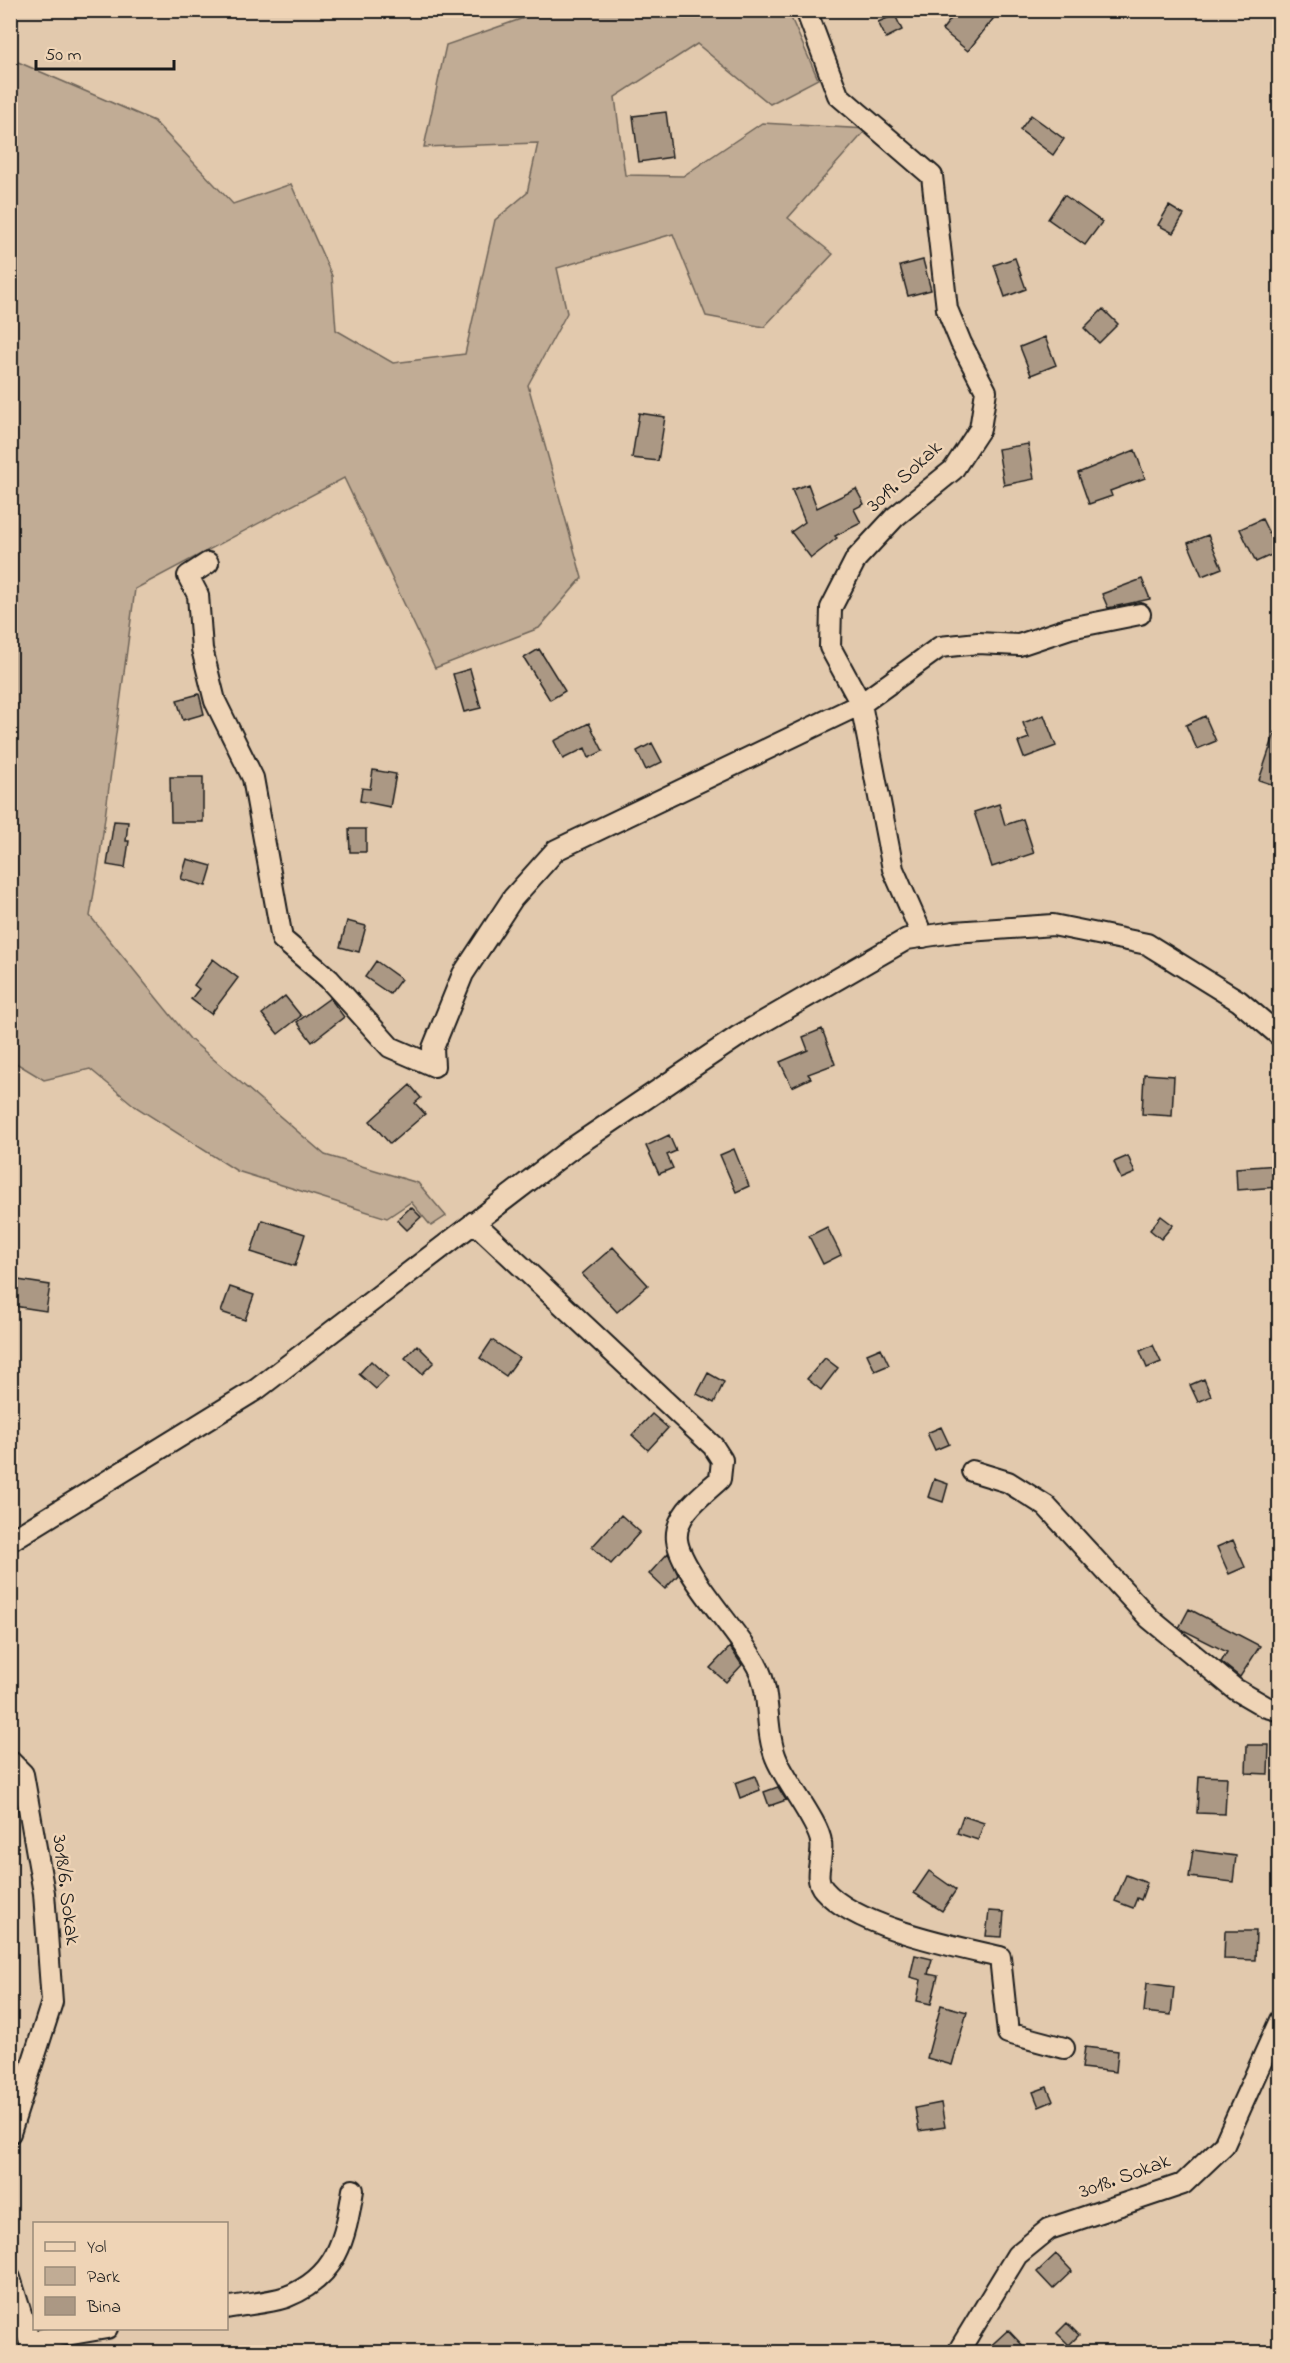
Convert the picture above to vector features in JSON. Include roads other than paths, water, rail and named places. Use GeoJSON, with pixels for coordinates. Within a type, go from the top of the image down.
{"type":"FeatureCollection","features":[{"type":"Feature","properties":{"kind":"street","name":"3019. Sokak"},"geometry":{"type":"LineString","coordinates":[[806,10],[838,95],[932,176],[947,309],[961,343],[986,391],[980,429],[953,471],[895,517],[856,558],[831,608],[830,647],[861,704],[893,869],[923,937]]}},
{"type":"Feature","properties":{"kind":"street"},"geometry":{"type":"LineString","coordinates":[[208,563],[188,576],[198,595],[202,649],[215,701],[253,778],[282,939],[329,979],[390,1047],[434,1066],[433,1048],[463,974],[513,898],[556,850],[861,704],[940,647],[978,643],[1019,645],[1070,628],[1140,614]]}},
{"type":"Feature","properties":{"kind":"street"},"geometry":{"type":"LineString","coordinates":[[10,1541],[257,1389],[568,1151],[737,1037],[907,939],[954,932],[1053,925],[1147,944],[1239,1001],[1280,1035]]}},
{"type":"Feature","properties":{"kind":"street"},"geometry":{"type":"LineString","coordinates":[[474,1222],[674,1407],[713,1446],[722,1460],[720,1479],[686,1512],[676,1539],[693,1573],[757,1666],[763,1683],[769,1731],[776,1757],[821,1841],[818,1878],[825,1892],[884,1926],[925,1939],[1000,1957],[1008,2033],[1064,2048]]}},
{"type":"Feature","properties":{"kind":"street"},"geometry":{"type":"LineString","coordinates":[[972,1471],[1008,1482],[1046,1506],[1149,1618],[1234,1689],[1266,1707],[1280,1711]]}},
{"type":"Feature","properties":{"kind":"street","name":"3018/6. Sokak"},"geometry":{"type":"LineString","coordinates":[[10,1761],[23,1774],[44,1893],[52,2002],[10,2133]]}},
{"type":"Feature","properties":{"kind":"street","name":"3018. Sokak"},"geometry":{"type":"LineString","coordinates":[[958,2352],[1017,2255],[1049,2229],[1183,2184],[1224,2145],[1280,2020]]}},
{"type":"Feature","properties":{"kind":"street"},"geometry":{"type":"LineString","coordinates":[[228,2307],[285,2297],[324,2274],[346,2234],[353,2190]]}},
{"type":"Feature","properties":{"kind":"street"},"geometry":{"type":"LineString","coordinates":[[10,2278],[32,2347],[99,2330]]}}]}
